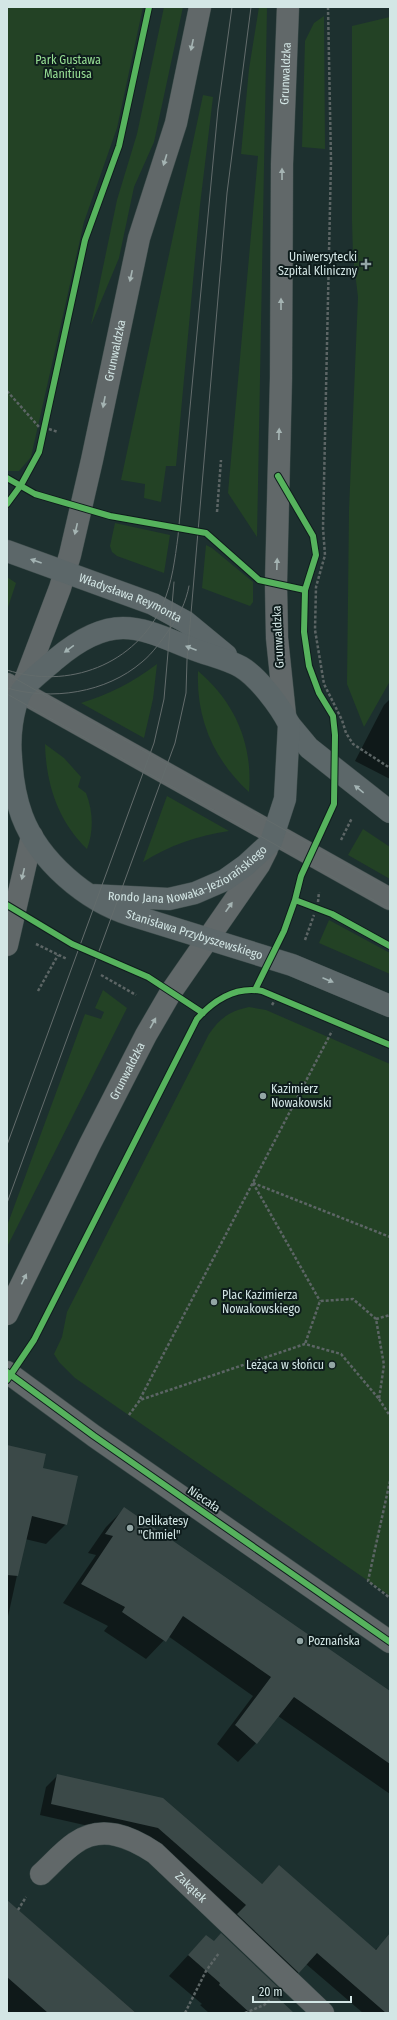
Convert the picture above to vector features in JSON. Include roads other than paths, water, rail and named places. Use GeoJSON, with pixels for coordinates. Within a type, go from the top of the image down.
{"type":"FeatureCollection","features":[{"type":"Feature","properties":{"kind":"main road","name":"Władysława Reymonta"},"geometry":{"type":"LineString","coordinates":[[7,551],[153,604],[186,622],[241,667]]}},
{"type":"Feature","properties":{"kind":"main road"},"geometry":{"type":"LineString","coordinates":[[14,688],[76,644],[101,632],[123,628],[146,631],[241,667],[257,681],[310,748],[390,812]]}},
{"type":"Feature","properties":{"kind":"main road","name":"Rondo Jana Nowaka-Jeziorańskiego"},"geometry":{"type":"LineString","coordinates":[[14,688],[13,719],[10,744],[11,790],[22,817],[32,836],[50,860],[68,878],[90,895],[169,899],[195,893],[225,880],[246,865],[272,839],[285,799],[287,720]]}},
{"type":"Feature","properties":{"kind":"main road","name":"Stanisława Przybyszewskiego"},"geometry":{"type":"LineString","coordinates":[[90,895],[122,913],[292,965],[390,1006]]}},
{"type":"Feature","properties":{"kind":"street","name":"Grunwaldzka"},"geometry":{"type":"LineString","coordinates":[[14,688],[65,571],[92,460],[139,238],[176,123],[200,7]]}},
{"type":"Feature","properties":{"kind":"street","name":"Grunwaldzka"},"geometry":{"type":"LineString","coordinates":[[287,720],[277,638],[276,584],[281,378],[282,164],[288,7]]}},
{"type":"Feature","properties":{"kind":"street"},"geometry":{"type":"LineString","coordinates":[[14,688],[272,839],[390,899]]}},
{"type":"Feature","properties":{"kind":"street"},"geometry":{"type":"LineString","coordinates":[[7,945],[32,836]]}},
{"type":"Feature","properties":{"kind":"street","name":"Grunwaldzka"},"geometry":{"type":"LineString","coordinates":[[7,1314],[90,1144],[146,1035],[160,1010],[207,939],[259,865],[272,839]]}},
{"type":"Feature","properties":{"kind":"street","name":"Niecała"},"geometry":{"type":"LineString","coordinates":[[7,1372],[94,1436],[390,1642]]}},
{"type":"Feature","properties":{"kind":"street","name":"Zakątek"},"geometry":{"type":"LineString","coordinates":[[41,1874],[75,1843],[92,1834],[114,1833],[139,1842],[155,1854],[323,2013]]}},
{"type":"Feature","properties":{"kind":"tram line"},"geometry":{"type":"LineString","coordinates":[[7,670],[30,675],[53,677],[76,674],[98,667],[118,657],[136,643],[151,625],[163,604],[169,588],[178,536],[218,109],[232,7]]}},
{"type":"Feature","properties":{"kind":"tram line"},"geometry":{"type":"LineString","coordinates":[[7,1203],[175,743],[186,693],[187,660],[227,193],[251,7]]}},
{"type":"Feature","properties":{"kind":"tram line"},"geometry":{"type":"LineString","coordinates":[[7,1145],[154,743],[164,699],[174,582]]}},
{"type":"Feature","properties":{"kind":"tram line"},"geometry":{"type":"LineString","coordinates":[[7,688],[42,694],[78,692],[112,681],[128,673],[150,655],[173,625],[184,604],[189,586]]}},
{"type":"Feature","properties":{"kind":"tram line"},"geometry":{"type":"LineString","coordinates":[[7,674],[390,889]]}},
{"type":"Feature","properties":{"kind":"tram line"},"geometry":{"type":"LineString","coordinates":[[7,694],[390,909]]}},
{"type":"Feature","properties":{"kind":"place","name":"Uniwersytecki Szpital Kliniczny"},"geometry":{"type":"Point","coordinates":[366,264]}},
{"type":"Feature","properties":{"kind":"place","name":"Kazimierz Nowakowski"},"geometry":{"type":"Point","coordinates":[263,1096]}},
{"type":"Feature","properties":{"kind":"place","name":"Plac Kazimierza Nowakowskiego"},"geometry":{"type":"Point","coordinates":[214,1302]}},
{"type":"Feature","properties":{"kind":"place","name":"Leżąca w słońcu"},"geometry":{"type":"Point","coordinates":[332,1365]}},
{"type":"Feature","properties":{"kind":"place","name":"Delikatesy \"Chmiel\""},"geometry":{"type":"Point","coordinates":[130,1528]}},
{"type":"Feature","properties":{"kind":"place","name":"Poznańska"},"geometry":{"type":"Point","coordinates":[300,1641]}},
{"type":"Feature","properties":{"kind":"park label","name":"Park Gustawa Manitiusa"},"geometry":{"type":"Point","coordinates":[68,67]}}]}
